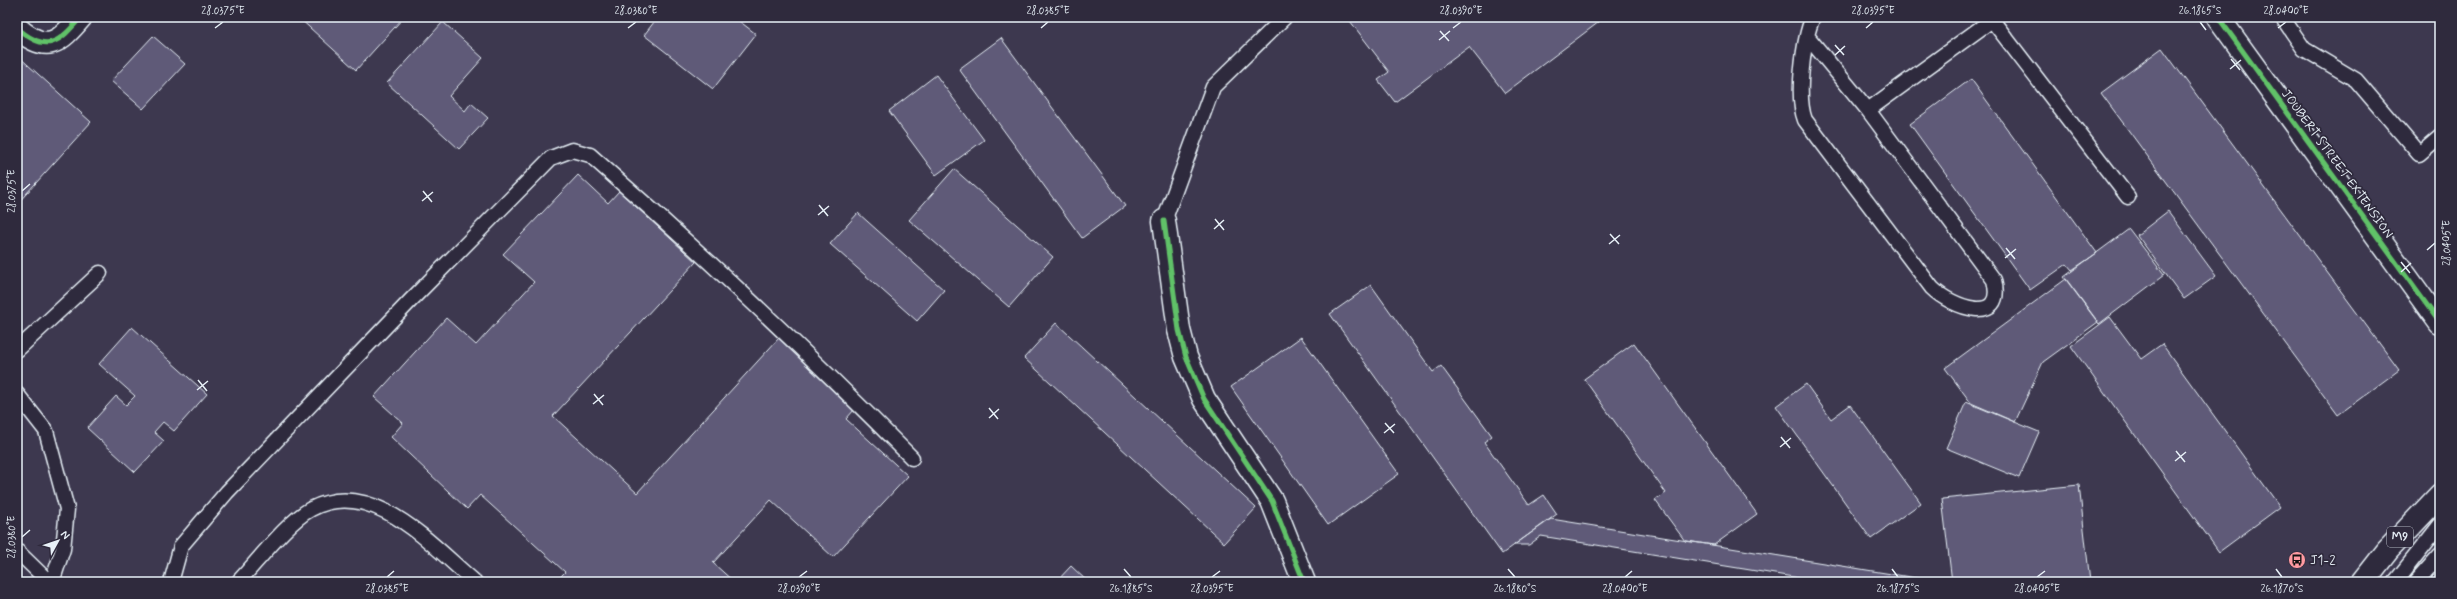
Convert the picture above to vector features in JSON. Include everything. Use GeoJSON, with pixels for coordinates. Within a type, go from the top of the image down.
{"type":"FeatureCollection","features":[{"type":"Feature","properties":{"kind":"street"},"geometry":{"type":"LineString","coordinates":[[17,28],[29,39],[54,42],[65,36],[81,17]]}},
{"type":"Feature","properties":{"kind":"street","name":"JOUBERT STREET EXTENSION"},"geometry":{"type":"LineString","coordinates":[[2218,17],[2440,323]]}},
{"type":"Feature","properties":{"kind":"street"},"geometry":{"type":"LineString","coordinates":[[1164,221],[1179,330],[1186,357],[1204,399],[1272,501],[1304,582]]}},
{"type":"Feature","properties":{"kind":"street","name":"M9"},"geometry":{"type":"LineString","coordinates":[[2363,582],[2388,550],[2440,494]]}},
{"type":"Feature","properties":{"kind":"lane"},"geometry":{"type":"LineString","coordinates":[[1164,221],[1213,88],[1285,17]]}},
{"type":"Feature","properties":{"kind":"lane"},"geometry":{"type":"LineString","coordinates":[[1807,36],[1868,110],[1994,280],[1997,290],[1994,300],[1981,310],[1969,310],[1952,303],[1942,298],[1932,288],[1805,120],[1801,109],[1801,88],[1807,36],[1813,17]]}},
{"type":"Feature","properties":{"kind":"lane"},"geometry":{"type":"LineString","coordinates":[[2282,17],[2304,50],[2356,80],[2419,154],[2440,136]]}},
{"type":"Feature","properties":{"kind":"lane"},"geometry":{"type":"LineString","coordinates":[[1868,110],[1994,19],[2128,197]]}},
{"type":"Feature","properties":{"kind":"lane"},"geometry":{"type":"LineString","coordinates":[[171,582],[181,546],[228,492],[411,300],[551,158],[572,150],[590,155],[680,233],[810,356],[912,458]]}},
{"type":"Feature","properties":{"kind":"lane"},"geometry":{"type":"LineString","coordinates":[[17,350],[100,273]]}},
{"type":"Feature","properties":{"kind":"lane"},"geometry":{"type":"LineString","coordinates":[[17,394],[46,431],[66,509],[63,549],[51,582],[17,551]]}},
{"type":"Feature","properties":{"kind":"lane"},"geometry":{"type":"LineString","coordinates":[[238,582],[289,528],[311,509],[339,500],[359,501],[392,514],[404,522],[475,582]]}},
{"type":"Feature","properties":{"kind":"lane"},"geometry":{"type":"LineString","coordinates":[[2395,582],[2440,525]]}},
{"type":"Feature","properties":{"kind":"lane"},"geometry":{"type":"LineString","coordinates":[[2416,582],[2440,555]]}},
{"type":"Feature","properties":{"kind":"building"},"geometry":{"type":"Polygon","coordinates":[[[298,17],[404,17],[356,70],[298,17]]]}},
{"type":"Feature","properties":{"kind":"building"},"geometry":{"type":"Polygon","coordinates":[[[658,17],[734,17],[756,34],[713,89],[644,35],[658,17]]]}},
{"type":"Feature","properties":{"kind":"building"},"geometry":{"type":"Polygon","coordinates":[[[1347,17],[1595,17],[1599,22],[1505,93],[1469,47],[1395,102],[1378,80],[1389,72],[1347,17]]]}},
{"type":"Feature","properties":{"kind":"building"},"geometry":{"type":"Polygon","coordinates":[[[443,22],[483,58],[449,96],[465,111],[471,103],[488,118],[459,149],[387,83],[443,22]]]}},
{"type":"Feature","properties":{"kind":"building"},"geometry":{"type":"Polygon","coordinates":[[[153,36],[185,64],[143,109],[111,81],[153,36]]]}},
{"type":"Feature","properties":{"kind":"building"},"geometry":{"type":"Polygon","coordinates":[[[1001,38],[1125,206],[1082,238],[959,69],[1001,38]]]}},
{"type":"Feature","properties":{"kind":"building"},"geometry":{"type":"Polygon","coordinates":[[[2162,48],[2399,370],[2338,415],[2101,93],[2162,48]]]}},
{"type":"Feature","properties":{"kind":"building"},"geometry":{"type":"Polygon","coordinates":[[[17,55],[91,122],[17,204],[17,55]]]}},
{"type":"Feature","properties":{"kind":"building"},"geometry":{"type":"Polygon","coordinates":[[[936,75],[984,140],[936,175],[889,111],[936,75]]]}},
{"type":"Feature","properties":{"kind":"building"},"geometry":{"type":"Polygon","coordinates":[[[1971,79],[2097,253],[2072,270],[2067,264],[2030,290],[1910,124],[1971,79]]]}},
{"type":"Feature","properties":{"kind":"building"},"geometry":{"type":"Polygon","coordinates":[[[954,169],[1053,257],[1009,307],[909,220],[954,169]]]}},
{"type":"Feature","properties":{"kind":"building"},"geometry":{"type":"Polygon","coordinates":[[[578,175],[608,203],[619,191],[696,262],[553,416],[637,493],[779,338],[855,409],[846,419],[908,476],[833,557],[771,500],[713,563],[734,582],[555,582],[565,572],[480,495],[467,509],[391,437],[403,423],[374,397],[446,318],[476,345],[534,282],[503,254],[578,175]]]}},
{"type":"Feature","properties":{"kind":"building"},"geometry":{"type":"Polygon","coordinates":[[[2168,211],[2216,276],[2184,299],[2137,235],[2168,211]]]}},
{"type":"Feature","properties":{"kind":"building"},"geometry":{"type":"Polygon","coordinates":[[[858,213],[944,290],[917,321],[830,244],[858,213]]]}},
{"type":"Feature","properties":{"kind":"building"},"geometry":{"type":"Polygon","coordinates":[[[2129,229],[2164,275],[2099,324],[2064,277],[2129,229]]]}},
{"type":"Feature","properties":{"kind":"building"},"geometry":{"type":"Polygon","coordinates":[[[2066,279],[2098,322],[2043,362],[2015,422],[1971,403],[1945,368],[2066,279]]]}},
{"type":"Feature","properties":{"kind":"building"},"geometry":{"type":"Polygon","coordinates":[[[1371,285],[1433,372],[1441,366],[1492,436],[1484,442],[1529,505],[1544,495],[1557,514],[1502,554],[1330,314],[1371,285]]]}},
{"type":"Feature","properties":{"kind":"building"},"geometry":{"type":"Polygon","coordinates":[[[2110,317],[2141,359],[2162,344],[2280,507],[2219,552],[2071,346],[2110,317]]]}},
{"type":"Feature","properties":{"kind":"building"},"geometry":{"type":"Polygon","coordinates":[[[1056,323],[1256,508],[1224,543],[1024,358],[1056,323]]]}},
{"type":"Feature","properties":{"kind":"building"},"geometry":{"type":"Polygon","coordinates":[[[132,327],[207,394],[174,431],[163,422],[154,432],[164,441],[135,472],[87,428],[116,396],[126,405],[135,396],[99,364],[132,327]]]}},
{"type":"Feature","properties":{"kind":"building"},"geometry":{"type":"Polygon","coordinates":[[[1301,337],[1399,474],[1328,525],[1231,387],[1301,337]]]}},
{"type":"Feature","properties":{"kind":"building"},"geometry":{"type":"Polygon","coordinates":[[[1634,343],[1757,514],[1714,545],[1685,541],[1655,500],[1666,493],[1584,379],[1634,343]]]}},
{"type":"Feature","properties":{"kind":"building"},"geometry":{"type":"Polygon","coordinates":[[[1806,384],[1831,419],[1850,405],[1921,503],[1871,539],[1776,406],[1806,384]]]}},
{"type":"Feature","properties":{"kind":"building"},"geometry":{"type":"Polygon","coordinates":[[[1966,402],[2039,432],[2019,478],[1946,448],[1966,402]]]}},
{"type":"Feature","properties":{"kind":"building"},"geometry":{"type":"Polygon","coordinates":[[[2079,485],[2090,582],[1952,582],[1942,499],[2079,485]]]}},
{"type":"Feature","properties":{"kind":"building"},"geometry":{"type":"Polygon","coordinates":[[[1551,519],[1941,582],[1824,582],[1541,536],[1529,545],[1514,545],[1551,519]]]}},
{"type":"Feature","properties":{"kind":"building"},"geometry":{"type":"Polygon","coordinates":[[[1071,566],[1088,582],[1056,582],[1071,566]]]}},
{"type":"Feature","properties":{"kind":"cycle path"},"geometry":{"type":"LineString","coordinates":[[17,28],[27,36],[37,41],[45,43],[52,42],[59,39],[66,33],[81,17]]}},
{"type":"Feature","properties":{"kind":"cycle path"},"geometry":{"type":"LineString","coordinates":[[2218,17],[2440,323]]}},
{"type":"Feature","properties":{"kind":"cycle path"},"geometry":{"type":"LineString","coordinates":[[1164,221],[1179,330],[1186,357],[1204,399],[1272,501],[1304,582]]}},
{"type":"Feature","properties":{"kind":"place","name":"J1-2"},"geometry":{"type":"Point","coordinates":[2297,560]}}]}
